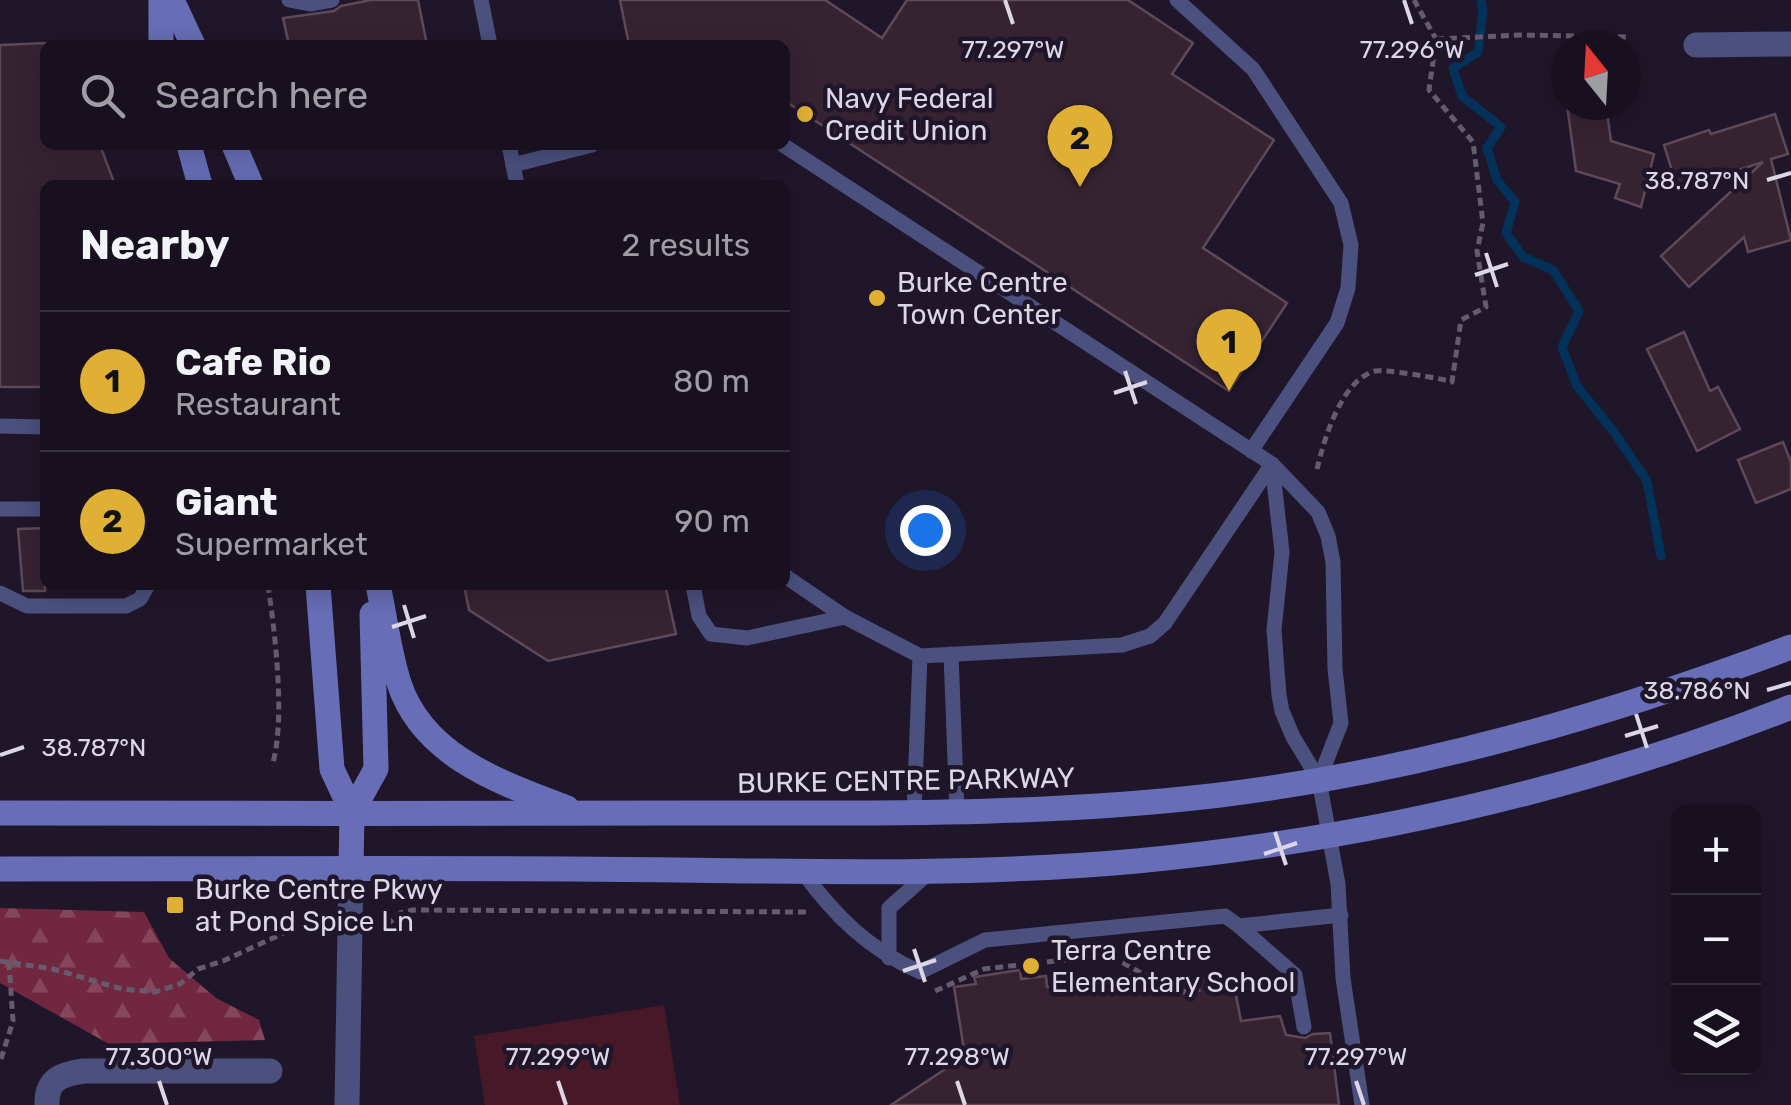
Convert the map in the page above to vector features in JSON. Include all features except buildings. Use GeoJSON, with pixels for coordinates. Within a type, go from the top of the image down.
{"type":"FeatureCollection","features":[{"type":"Feature","properties":{"kind":"main road"},"geometry":{"type":"LineString","coordinates":[[161,0],[161,40]]}},
{"type":"Feature","properties":{"kind":"main road"},"geometry":{"type":"LineString","coordinates":[[172,0],[191,40]]}},
{"type":"Feature","properties":{"kind":"main road"},"geometry":{"type":"LineString","coordinates":[[190,150],[198,180]]}},
{"type":"Feature","properties":{"kind":"main road"},"geometry":{"type":"LineString","coordinates":[[236,150],[249,180]]}},
{"type":"Feature","properties":{"kind":"main road"},"geometry":{"type":"LineString","coordinates":[[318,590],[332,768],[352,812],[351,869]]}},
{"type":"Feature","properties":{"kind":"main road"},"geometry":{"type":"LineString","coordinates":[[352,812],[376,769],[374,590]]}},
{"type":"Feature","properties":{"kind":"main road"},"geometry":{"type":"LineString","coordinates":[[375,590],[400,684],[440,744],[482,774],[581,814]]}},
{"type":"Feature","properties":{"kind":"main road","name":"BURKE CENTRE PARKWAY"},"geometry":{"type":"LineString","coordinates":[[0,813],[914,814],[1111,807],[1319,780],[1433,758],[1576,722],[1791,647]]}},
{"type":"Feature","properties":{"kind":"main road"},"geometry":{"type":"LineString","coordinates":[[0,869],[801,870],[1138,861],[1328,836],[1461,809],[1618,768],[1791,707]]}},
{"type":"Feature","properties":{"kind":"street"},"geometry":{"type":"LineString","coordinates":[[1696,45],[1791,44]]}},
{"type":"Feature","properties":{"kind":"street"},"geometry":{"type":"LineString","coordinates":[[347,1105],[351,869]]}},
{"type":"Feature","properties":{"kind":"street"},"geometry":{"type":"LineString","coordinates":[[46,1105],[52,1082],[62,1074],[270,1071]]}},
{"type":"Feature","properties":{"kind":"lane"},"geometry":{"type":"LineString","coordinates":[[289,0],[294,4],[332,0]]}},
{"type":"Feature","properties":{"kind":"lane"},"geometry":{"type":"LineString","coordinates":[[481,0],[489,40]]}},
{"type":"Feature","properties":{"kind":"lane"},"geometry":{"type":"LineString","coordinates":[[1177,0],[1253,69],[1341,203],[1351,245],[1348,288],[1336,323],[1250,451]]}},
{"type":"Feature","properties":{"kind":"lane"},"geometry":{"type":"LineString","coordinates":[[510,150],[516,180]]}},
{"type":"Feature","properties":{"kind":"lane"},"geometry":{"type":"LineString","coordinates":[[513,165],[572,150]]}},
{"type":"Feature","properties":{"kind":"lane"},"geometry":{"type":"LineString","coordinates":[[790,150],[1272,464],[1318,512],[1328,536],[1332,562],[1341,723],[1319,780]]}},
{"type":"Feature","properties":{"kind":"lane"},"geometry":{"type":"LineString","coordinates":[[0,426],[40,427]]}},
{"type":"Feature","properties":{"kind":"lane"},"geometry":{"type":"LineString","coordinates":[[790,579],[845,617],[920,656],[1122,645],[1150,636],[1165,623],[1272,464]]}},
{"type":"Feature","properties":{"kind":"lane"},"geometry":{"type":"LineString","coordinates":[[1272,464],[1282,552],[1274,630],[1279,696],[1293,737],[1319,780],[1341,916],[1343,978],[1362,1105]]}},
{"type":"Feature","properties":{"kind":"lane"},"geometry":{"type":"LineString","coordinates":[[0,509],[40,509]]}},
{"type":"Feature","properties":{"kind":"lane"},"geometry":{"type":"LineString","coordinates":[[0,593],[28,606],[126,606],[140,599],[145,590]]}},
{"type":"Feature","properties":{"kind":"lane"},"geometry":{"type":"LineString","coordinates":[[694,590],[699,616],[711,634],[747,638],[845,617]]}},
{"type":"Feature","properties":{"kind":"lane"},"geometry":{"type":"LineString","coordinates":[[951,654],[957,812]]}},
{"type":"Feature","properties":{"kind":"lane"},"geometry":{"type":"LineString","coordinates":[[914,814],[920,656]]}},
{"type":"Feature","properties":{"kind":"lane"},"geometry":{"type":"LineString","coordinates":[[889,958],[890,908],[934,869]]}},
{"type":"Feature","properties":{"kind":"lane"},"geometry":{"type":"LineString","coordinates":[[801,870],[829,908],[860,938],[889,958],[920,972],[985,940],[1225,916],[1295,975],[1304,1027]]}},
{"type":"Feature","properties":{"kind":"lane"},"geometry":{"type":"LineString","coordinates":[[1239,926],[1341,916]]}},
{"type":"Feature","properties":{"kind":"path"},"geometry":{"type":"LineString","coordinates":[[1316,468],[1329,423],[1360,380],[1375,371],[1452,382],[1461,320],[1486,306],[1477,251],[1482,223],[1472,142],[1429,90],[1436,39],[1414,0]]}},
{"type":"Feature","properties":{"kind":"path"},"geometry":{"type":"LineString","coordinates":[[1436,39],[1551,36]]}},
{"type":"Feature","properties":{"kind":"path"},"geometry":{"type":"LineString","coordinates":[[268,590],[277,692],[276,752],[272,766]]}},
{"type":"Feature","properties":{"kind":"path"},"geometry":{"type":"LineString","coordinates":[[0,962],[53,969],[122,989],[155,992],[180,984],[198,969],[223,962],[286,932]]}},
{"type":"Feature","properties":{"kind":"path"},"geometry":{"type":"LineString","coordinates":[[1,1059],[14,1021],[9,962]]}},
{"type":"Feature","properties":{"kind":"green space"},"geometry":{"type":"Polygon","coordinates":[[[0,908],[144,912],[169,958],[216,998],[259,1020],[265,1040],[109,1044],[0,983],[0,908]]]}},
{"type":"Feature","properties":{"kind":"shaded area"},"geometry":{"type":"Polygon","coordinates":[[[664,1005],[680,1105],[485,1105],[474,1036],[664,1005]]]}},
{"type":"Feature","properties":{"kind":"waterway"},"geometry":{"type":"LineString","coordinates":[[1481,0],[1478,52],[1453,68],[1462,96],[1501,127],[1487,148],[1497,180],[1515,202],[1506,233],[1523,257],[1553,270],[1579,311],[1562,347],[1577,386],[1647,481],[1661,556]]}},
{"type":"Feature","properties":{"kind":"place","name":"Navy Federal Credit Union"},"geometry":{"type":"Point","coordinates":[805,114]}},
{"type":"Feature","properties":{"kind":"place","name":"Giant"},"geometry":{"type":"Point","coordinates":[1080,187]}},
{"type":"Feature","properties":{"kind":"place","name":"Burke Centre Town Center"},"geometry":{"type":"Point","coordinates":[877,298]}},
{"type":"Feature","properties":{"kind":"place","name":"Cafe Rio"},"geometry":{"type":"Point","coordinates":[1229,391]}},
{"type":"Feature","properties":{"kind":"place","name":"Burke Centre Pkwy at Pond Spice Ln"},"geometry":{"type":"Point","coordinates":[175,905]}},
{"type":"Feature","properties":{"kind":"place","name":"Terra Centre Elementary School"},"geometry":{"type":"Point","coordinates":[1031,966]}}]}
